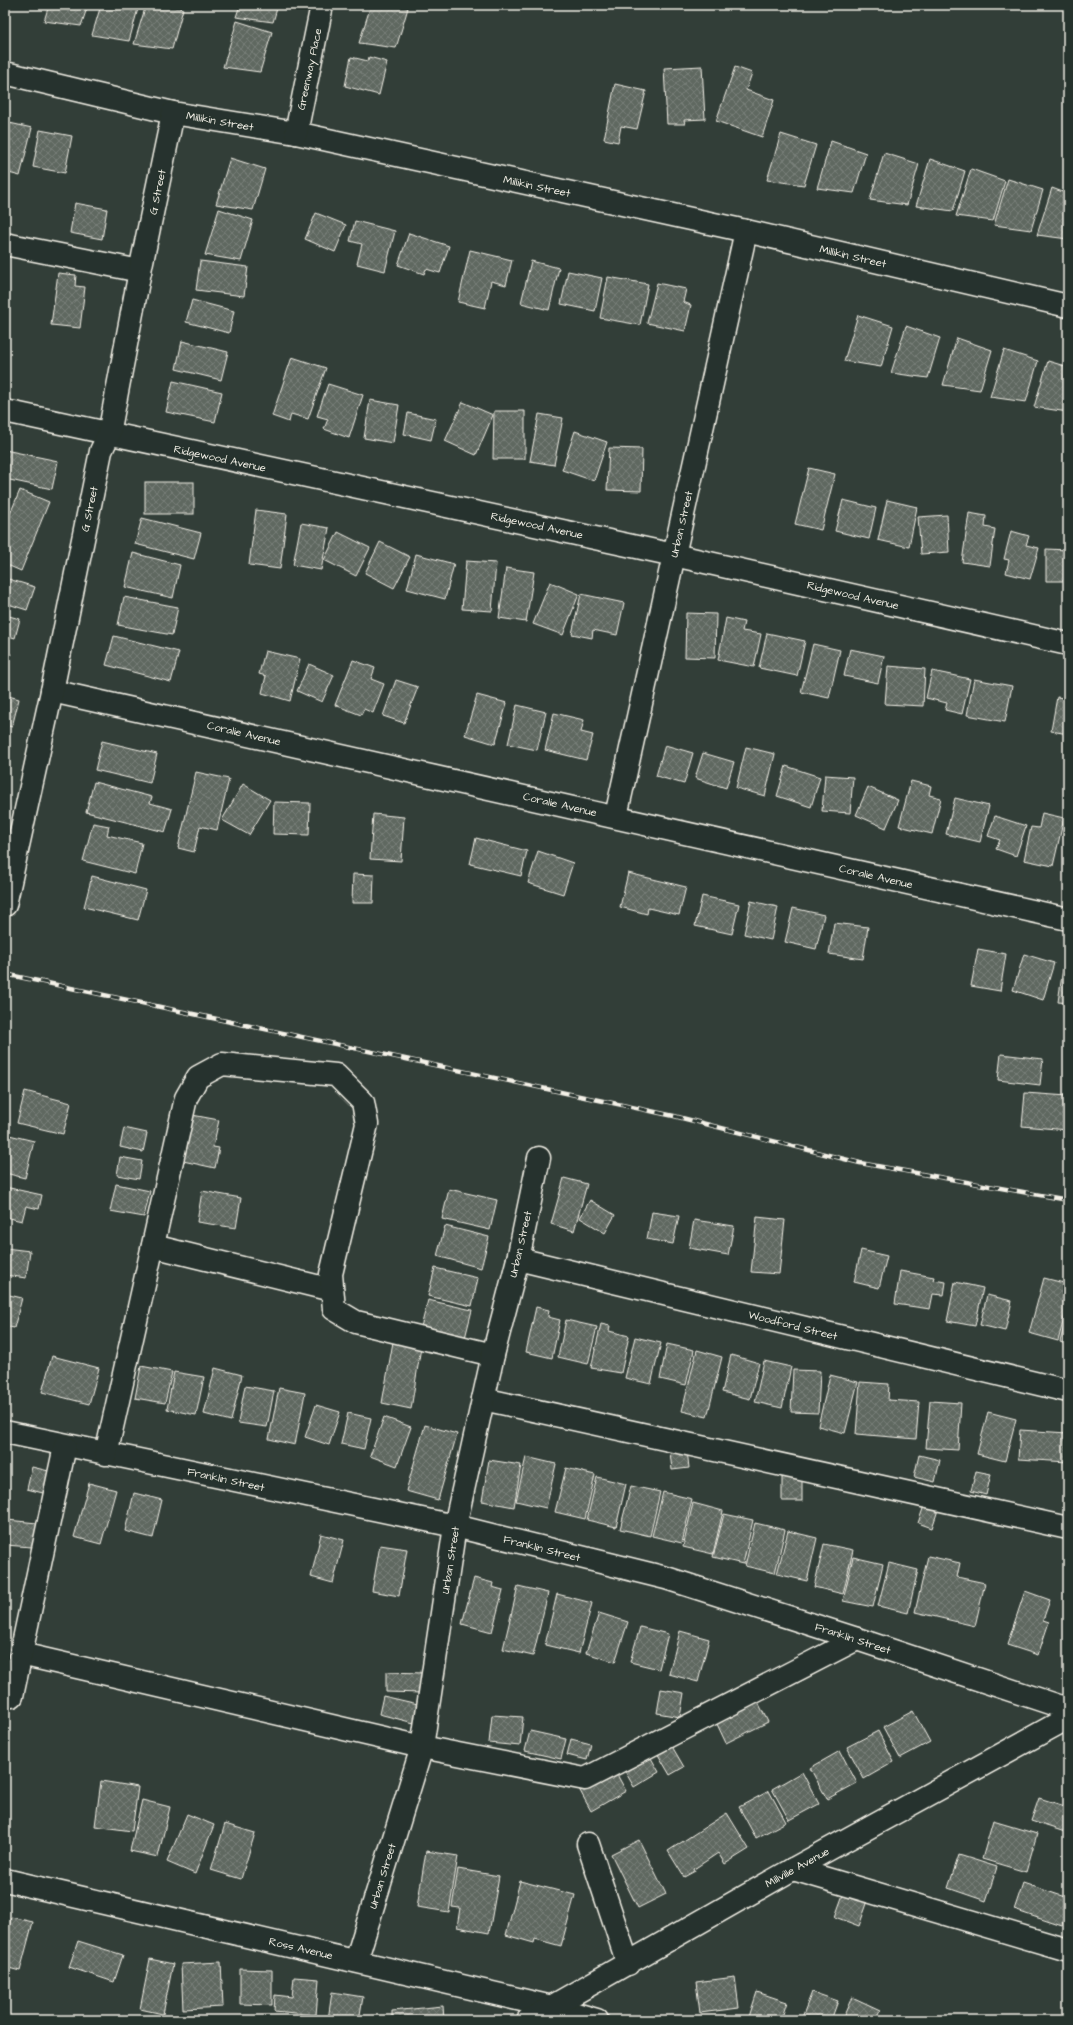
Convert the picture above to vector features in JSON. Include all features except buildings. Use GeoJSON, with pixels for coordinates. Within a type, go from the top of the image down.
{"type":"FeatureCollection","features":[{"type":"Feature","properties":{"kind":"street","name":"Greenway Place"},"geometry":{"type":"LineString","coordinates":[[296,133],[322,5]]}},
{"type":"Feature","properties":{"kind":"street","name":"Millikin Street"},"geometry":{"type":"LineString","coordinates":[[5,73],[173,113],[296,133],[746,231],[1068,306]]}},
{"type":"Feature","properties":{"kind":"street","name":"G Street"},"geometry":{"type":"LineString","coordinates":[[5,905],[52,690],[101,451],[109,434],[140,271],[173,113]]}},
{"type":"Feature","properties":{"kind":"street","name":"Urban Street"},"geometry":{"type":"LineString","coordinates":[[616,816],[746,231]]}},
{"type":"Feature","properties":{"kind":"street"},"geometry":{"type":"LineString","coordinates":[[5,244],[140,271]]}},
{"type":"Feature","properties":{"kind":"street","name":"Ridgewood Avenue"},"geometry":{"type":"LineString","coordinates":[[5,411],[674,555],[1068,644]]}},
{"type":"Feature","properties":{"kind":"street","name":"Coralie Avenue"},"geometry":{"type":"LineString","coordinates":[[52,690],[1068,919]]}},
{"type":"Feature","properties":{"kind":"street"},"geometry":{"type":"LineString","coordinates":[[106,1454],[154,1246],[186,1098],[198,1077],[222,1064],[336,1075],[363,1102],[367,1124],[331,1274],[334,1309],[356,1322],[493,1355]]}},
{"type":"Feature","properties":{"kind":"street","name":"Urban Street"},"geometry":{"type":"LineString","coordinates":[[356,1961],[422,1746],[455,1526],[493,1355],[518,1259],[539,1158]]}},
{"type":"Feature","properties":{"kind":"street"},"geometry":{"type":"LineString","coordinates":[[154,1246],[332,1290]]}},
{"type":"Feature","properties":{"kind":"street","name":"Woodford Street"},"geometry":{"type":"LineString","coordinates":[[518,1259],[1068,1392]]}},
{"type":"Feature","properties":{"kind":"street"},"geometry":{"type":"LineString","coordinates":[[483,1399],[1068,1528]]}},
{"type":"Feature","properties":{"kind":"street","name":"Franklin Street"},"geometry":{"type":"LineString","coordinates":[[5,1432],[66,1446],[455,1526],[666,1578],[1068,1709]]}},
{"type":"Feature","properties":{"kind":"street"},"geometry":{"type":"LineString","coordinates":[[5,1694],[12,1696],[66,1446]]}},
{"type":"Feature","properties":{"kind":"street"},"geometry":{"type":"LineString","coordinates":[[21,1654],[422,1746],[585,1779],[857,1639]]}},
{"type":"Feature","properties":{"kind":"street","name":"Millville Avenue"},"geometry":{"type":"LineString","coordinates":[[528,2020],[793,1869],[1068,1718]]}},
{"type":"Feature","properties":{"kind":"street"},"geometry":{"type":"LineString","coordinates":[[588,1844],[628,1964]]}},
{"type":"Feature","properties":{"kind":"street"},"geometry":{"type":"LineString","coordinates":[[793,1869],[1068,1950]]}},
{"type":"Feature","properties":{"kind":"street","name":"Ross Avenue"},"geometry":{"type":"LineString","coordinates":[[5,1880],[552,2007],[597,2020]]}},
{"type":"Feature","properties":{"kind":"railway"},"geometry":{"type":"LineString","coordinates":[[5,974],[674,1116],[860,1163],[1068,1200]]}}]}
